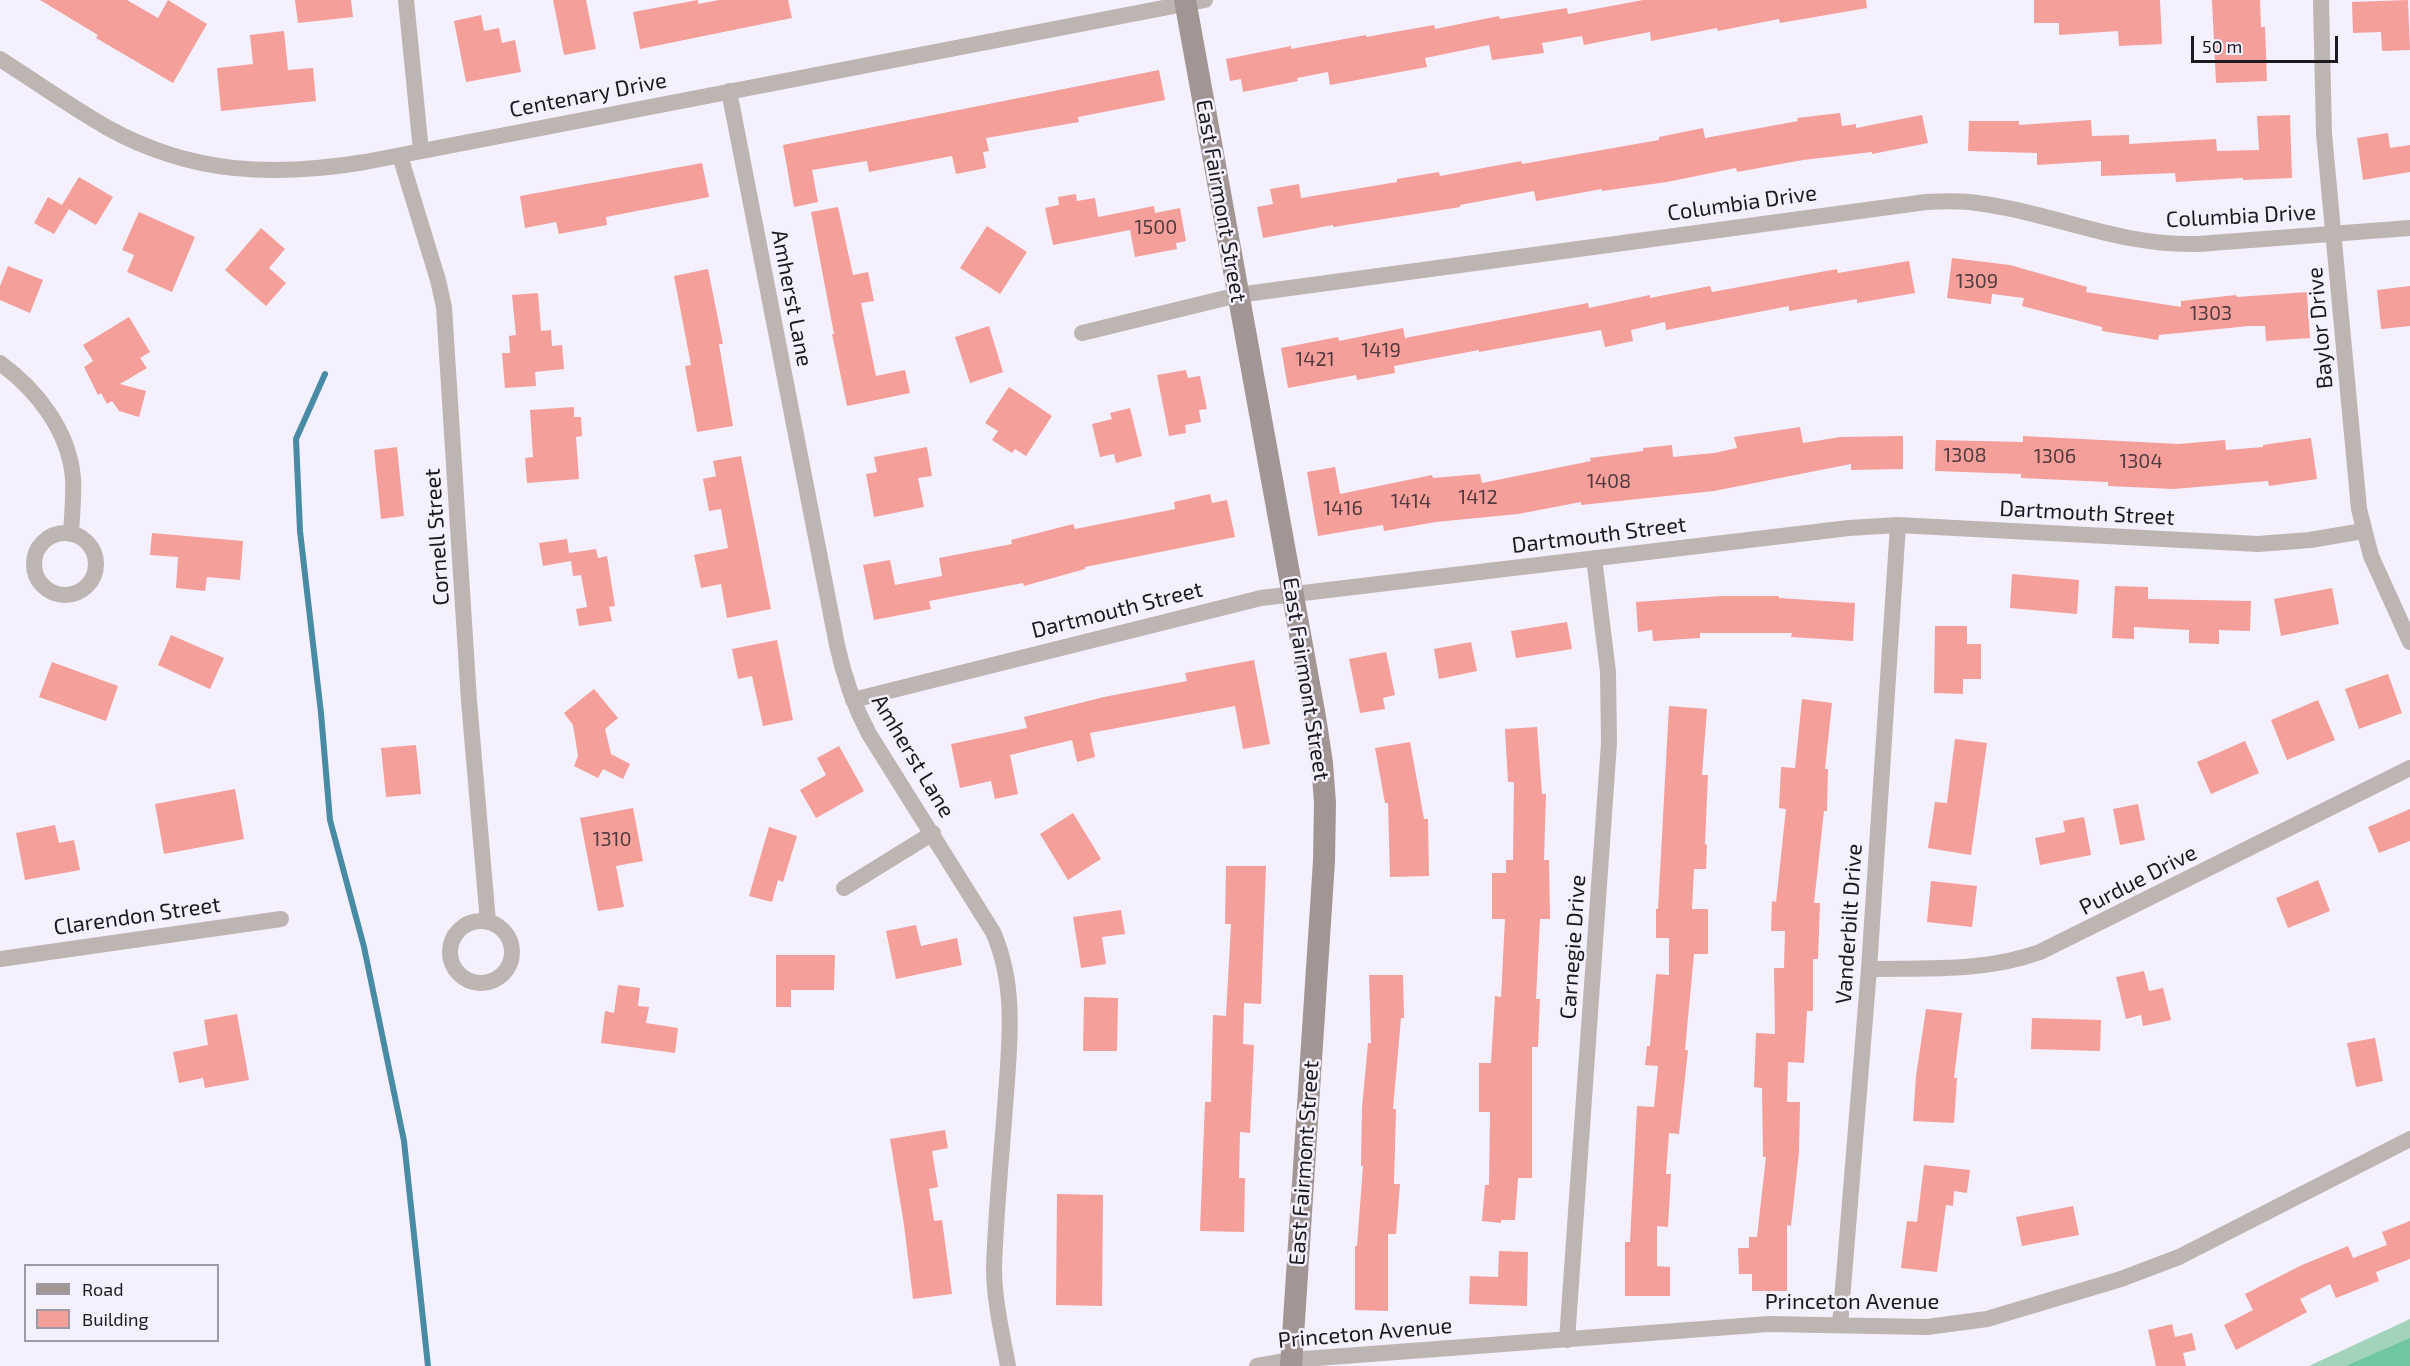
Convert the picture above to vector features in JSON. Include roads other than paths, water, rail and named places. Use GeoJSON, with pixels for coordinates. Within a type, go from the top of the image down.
{"type":"FeatureCollection","features":[{"type":"Feature","properties":{"kind":"street"},"geometry":{"type":"LineString","coordinates":[[406,0],[421,151]]}},
{"type":"Feature","properties":{"kind":"street","name":"Baylor Drive"},"geometry":{"type":"LineString","coordinates":[[2322,0],[2323,123],[2356,488],[2363,531],[2379,574],[2410,642]]}},
{"type":"Feature","properties":{"kind":"street","name":"Centenary Drive"},"geometry":{"type":"LineString","coordinates":[[0,59],[115,131],[171,155],[208,165],[246,171],[284,171],[351,165],[400,156],[1192,1]]}},
{"type":"Feature","properties":{"kind":"street","name":"East Fairmont Street"},"geometry":{"type":"LineString","coordinates":[[1192,1],[1238,295],[1320,749],[1325,820],[1291,1363]]}},
{"type":"Feature","properties":{"kind":"street","name":"Amherst Lane"},"geometry":{"type":"LineString","coordinates":[[729,91],[837,645],[852,700],[869,734],[993,932],[1002,955],[1007,982],[1010,1037],[994,1277],[1008,1366]]}},
{"type":"Feature","properties":{"kind":"street","name":"Cornell Street"},"geometry":{"type":"LineString","coordinates":[[400,156],[444,307],[470,701],[488,922]]}},
{"type":"Feature","properties":{"kind":"street","name":"Columbia Drive"},"geometry":{"type":"LineString","coordinates":[[1082,333],[1238,295],[1926,202],[1952,201],[1997,206],[2107,235],[2152,243],[2198,244],[2410,228]]}},
{"type":"Feature","properties":{"kind":"street"},"geometry":{"type":"LineString","coordinates":[[0,363],[37,398],[63,438],[73,477],[71,534]]}},
{"type":"Feature","properties":{"kind":"street","name":"Dartmouth Street"},"geometry":{"type":"LineString","coordinates":[[852,700],[1250,600],[1849,528],[1898,525],[2239,543],[2297,541],[2363,531]]}},
{"type":"Feature","properties":{"kind":"street","name":"Vanderbilt Drive"},"geometry":{"type":"LineString","coordinates":[[1840,1325],[1869,969],[1898,525]]}},
{"type":"Feature","properties":{"kind":"street","name":"Carnegie Drive"},"geometry":{"type":"LineString","coordinates":[[1567,1340],[1609,743],[1608,672],[1594,558]]}},
{"type":"Feature","properties":{"kind":"street","name":"Purdue Drive"},"geometry":{"type":"LineString","coordinates":[[1869,969],[1986,966],[2040,952],[2410,768]]}},
{"type":"Feature","properties":{"kind":"street"},"geometry":{"type":"LineString","coordinates":[[844,888],[933,833]]}},
{"type":"Feature","properties":{"kind":"street","name":"Clarendon Street"},"geometry":{"type":"LineString","coordinates":[[0,959],[281,919]]}},
{"type":"Feature","properties":{"kind":"street","name":"Princeton Avenue"},"geometry":{"type":"LineString","coordinates":[[1257,1366],[1769,1324],[1927,1327],[1974,1321],[2121,1280],[2199,1249],[2410,1139]]}},
{"type":"Feature","properties":{"kind":"waterway"},"geometry":{"type":"LineString","coordinates":[[325,374],[296,439],[300,531],[321,713],[330,820],[364,947],[404,1141],[428,1366]]}}]}
